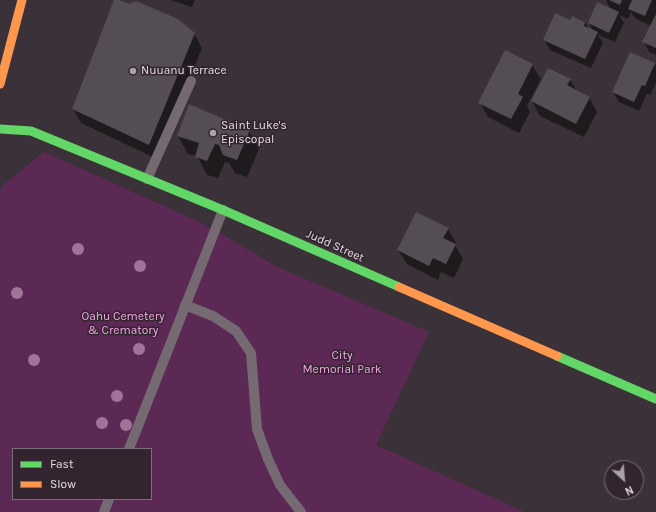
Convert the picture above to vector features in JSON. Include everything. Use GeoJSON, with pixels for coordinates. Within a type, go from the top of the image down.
{"type":"FeatureCollection","features":[{"type":"Feature","properties":{"kind":"street"},"geometry":{"type":"LineString","coordinates":[[0,84],[22,0]]}},
{"type":"Feature","properties":{"kind":"street","name":"Judd Street"},"geometry":{"type":"LineString","coordinates":[[0,130],[31,131],[223,210],[656,399]]}},
{"type":"Feature","properties":{"kind":"lane"},"geometry":{"type":"LineString","coordinates":[[147,179],[191,81]]}},
{"type":"Feature","properties":{"kind":"lane"},"geometry":{"type":"LineString","coordinates":[[129,448],[223,210]]}},
{"type":"Feature","properties":{"kind":"lane"},"geometry":{"type":"LineString","coordinates":[[185,305],[213,316],[236,331],[251,353],[257,429],[268,459],[280,485],[300,512]]}},
{"type":"Feature","properties":{"kind":"lane"},"geometry":{"type":"LineString","coordinates":[[104,512],[109,500]]}},
{"type":"Feature","properties":{"kind":"green space","name":"Oahu Cemetery & Crematory"},"geometry":{"type":"Polygon","coordinates":[[[44,152],[193,219],[215,230],[277,267],[429,332],[376,445],[525,512],[0,512],[1,187],[44,152]]]}},
{"type":"Feature","properties":{"kind":"building","name":"Nuuanu Terrace"},"geometry":{"type":"Polygon","coordinates":[[[114,0],[119,0],[129,4],[136,1],[178,19],[195,33],[149,145],[72,109],[114,0]]]}},
{"type":"Feature","properties":{"kind":"building"},"geometry":{"type":"Polygon","coordinates":[[[609,0],[622,0],[620,5],[609,0]]]}},
{"type":"Feature","properties":{"kind":"building"},"geometry":{"type":"Polygon","coordinates":[[[632,0],[652,0],[645,16],[628,9],[632,0]]]}},
{"type":"Feature","properties":{"kind":"building"},"geometry":{"type":"Polygon","coordinates":[[[597,2],[619,12],[609,33],[588,23],[597,2]]]}},
{"type":"Feature","properties":{"kind":"building"},"geometry":{"type":"Polygon","coordinates":[[[555,13],[570,20],[572,16],[585,22],[584,26],[598,32],[585,59],[543,40],[555,13]]]}},
{"type":"Feature","properties":{"kind":"building"},"geometry":{"type":"Polygon","coordinates":[[[656,14],[656,48],[642,42],[656,14]]]}},
{"type":"Feature","properties":{"kind":"building"},"geometry":{"type":"Polygon","coordinates":[[[505,50],[533,64],[518,94],[523,97],[511,119],[478,103],[505,50]]]}},
{"type":"Feature","properties":{"kind":"building"},"geometry":{"type":"Polygon","coordinates":[[[630,52],[655,63],[645,86],[642,85],[634,102],[612,92],[630,52]]]}},
{"type":"Feature","properties":{"kind":"building"},"geometry":{"type":"Polygon","coordinates":[[[548,68],[571,79],[567,85],[590,97],[576,124],[531,101],[548,68]]]}},
{"type":"Feature","properties":{"kind":"building","name":"Saint Luke's Episcopal"},"geometry":{"type":"Polygon","coordinates":[[[189,104],[250,130],[237,160],[223,155],[219,145],[215,144],[207,161],[195,157],[199,143],[177,136],[189,104]]]}},
{"type":"Feature","properties":{"kind":"building"},"geometry":{"type":"Polygon","coordinates":[[[416,212],[449,228],[443,238],[456,244],[446,264],[433,258],[429,266],[397,250],[416,212]]]}},
{"type":"Feature","properties":{"kind":"traffic: fast"},"geometry":{"type":"LineString","coordinates":[[0,129],[31,131],[223,210],[399,287]]}},
{"type":"Feature","properties":{"kind":"traffic: fast"},"geometry":{"type":"LineString","coordinates":[[557,356],[656,399]]}},
{"type":"Feature","properties":{"kind":"traffic: slow"},"geometry":{"type":"LineString","coordinates":[[0,84],[22,0]]}},
{"type":"Feature","properties":{"kind":"traffic: slow"},"geometry":{"type":"LineString","coordinates":[[399,287],[557,356]]}},
{"type":"Feature","properties":{"kind":"place","name":"Nuuanu Terrace"},"geometry":{"type":"Point","coordinates":[133,71]}},
{"type":"Feature","properties":{"kind":"place","name":"Saint Luke's Episcopal"},"geometry":{"type":"Point","coordinates":[213,133]}},
{"type":"Feature","properties":{"kind":"park label","name":"City Memorial Park"},"geometry":{"type":"Point","coordinates":[342,363]}}]}
